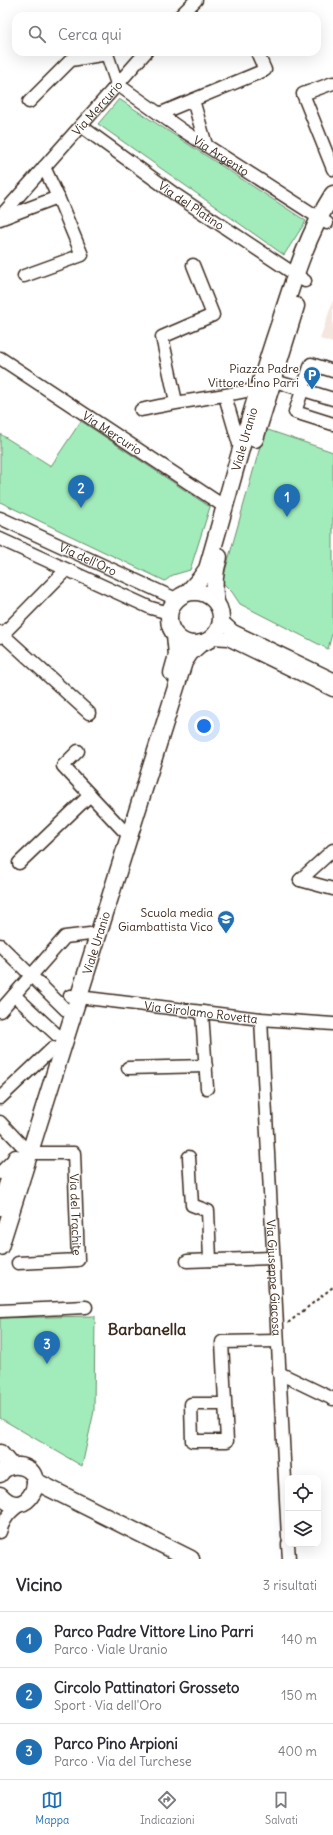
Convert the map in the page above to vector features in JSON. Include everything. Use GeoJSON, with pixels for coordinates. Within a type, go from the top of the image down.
{"type":"FeatureCollection","features":[{"type":"Feature","properties":{"kind":"main road","name":"Viale Uranio"},"geometry":{"type":"LineString","coordinates":[[182,595],[200,580],[207,569],[241,452],[264,382],[300,279],[326,218],[333,194]]}},
{"type":"Feature","properties":{"kind":"main road","name":"Viale Uranio"},"geometry":{"type":"LineString","coordinates":[[216,602],[214,589],[215,571],[264,382]]}},
{"type":"Feature","properties":{"kind":"main road"},"geometry":{"type":"LineString","coordinates":[[204,593],[216,602],[221,614],[221,620],[216,633],[206,641],[187,643],[175,635],[168,621],[169,613],[182,595],[204,593]]}},
{"type":"Feature","properties":{"kind":"main road","name":"Viale Uranio"},"geometry":{"type":"LineString","coordinates":[[0,1247],[3,1226],[23,1150],[55,1042],[71,1001],[90,934],[177,659],[175,635]]}},
{"type":"Feature","properties":{"kind":"main road","name":"Viale Uranio"},"geometry":{"type":"LineString","coordinates":[[0,1207],[23,1150],[184,662],[190,653],[206,641]]}},
{"type":"Feature","properties":{"kind":"main road"},"geometry":{"type":"LineString","coordinates":[[0,1453],[6,1470],[24,1467],[33,1475],[35,1481],[34,1492],[25,1501]]}},
{"type":"Feature","properties":{"kind":"main road"},"geometry":{"type":"LineString","coordinates":[[35,1481],[191,1559]]}},
{"type":"Feature","properties":{"kind":"main road"},"geometry":{"type":"LineString","coordinates":[[0,1496],[9,1503],[47,1497],[75,1502]]}},
{"type":"Feature","properties":{"kind":"street"},"geometry":{"type":"LineString","coordinates":[[184,12],[196,0]]}},
{"type":"Feature","properties":{"kind":"street"},"geometry":{"type":"LineString","coordinates":[[30,102],[72,60],[93,56]]}},
{"type":"Feature","properties":{"kind":"street"},"geometry":{"type":"LineString","coordinates":[[109,56],[117,84]]}},
{"type":"Feature","properties":{"kind":"street","name":"Via Mercurio"},"geometry":{"type":"LineString","coordinates":[[0,218],[142,56]]}},
{"type":"Feature","properties":{"kind":"street"},"geometry":{"type":"LineString","coordinates":[[159,114],[265,70],[258,56]]}},
{"type":"Feature","properties":{"kind":"street"},"geometry":{"type":"LineString","coordinates":[[333,83],[303,94],[333,169]]}},
{"type":"Feature","properties":{"kind":"street","name":"Via Argento"},"geometry":{"type":"LineString","coordinates":[[117,84],[206,145],[326,218]]}},
{"type":"Feature","properties":{"kind":"street"},"geometry":{"type":"LineString","coordinates":[[193,100],[206,145]]}},
{"type":"Feature","properties":{"kind":"street","name":"Via del Platino"},"geometry":{"type":"LineString","coordinates":[[81,126],[176,195],[300,279]]}},
{"type":"Feature","properties":{"kind":"street"},"geometry":{"type":"LineString","coordinates":[[24,276],[82,255],[44,167]]}},
{"type":"Feature","properties":{"kind":"street"},"geometry":{"type":"LineString","coordinates":[[0,218],[58,197]]}},
{"type":"Feature","properties":{"kind":"street"},"geometry":{"type":"LineString","coordinates":[[176,402],[162,337],[213,315],[193,265]]}},
{"type":"Feature","properties":{"kind":"street","name":"Via Mercurio"},"geometry":{"type":"LineString","coordinates":[[0,358],[225,506]]}},
{"type":"Feature","properties":{"kind":"street"},"geometry":{"type":"LineString","coordinates":[[333,371],[311,364],[295,412],[333,424]]}},
{"type":"Feature","properties":{"kind":"street"},"geometry":{"type":"LineString","coordinates":[[141,410],[176,402],[225,396],[264,382],[302,390],[333,399]]}},
{"type":"Feature","properties":{"kind":"street"},"geometry":{"type":"LineString","coordinates":[[225,396],[241,452]]}},
{"type":"Feature","properties":{"kind":"street","name":"Via dell'Oro"},"geometry":{"type":"LineString","coordinates":[[0,518],[182,595]]}},
{"type":"Feature","properties":{"kind":"street","name":"Via dell'Oro"},"geometry":{"type":"LineString","coordinates":[[0,539],[151,608],[169,613]]}},
{"type":"Feature","properties":{"kind":"street"},"geometry":{"type":"LineString","coordinates":[[66,570],[1,635],[89,713]]}},
{"type":"Feature","properties":{"kind":"street"},"geometry":{"type":"LineString","coordinates":[[221,620],[233,631],[333,679]]}},
{"type":"Feature","properties":{"kind":"street"},"geometry":{"type":"LineString","coordinates":[[206,641],[228,639],[333,690]]}},
{"type":"Feature","properties":{"kind":"street"},"geometry":{"type":"LineString","coordinates":[[78,751],[63,766],[123,830]]}},
{"type":"Feature","properties":{"kind":"street"},"geometry":{"type":"LineString","coordinates":[[19,863],[90,795]]}},
{"type":"Feature","properties":{"kind":"street"},"geometry":{"type":"LineString","coordinates":[[333,850],[300,880],[333,889]]}},
{"type":"Feature","properties":{"kind":"street"},"geometry":{"type":"LineString","coordinates":[[0,1011],[65,937],[90,934]]}},
{"type":"Feature","properties":{"kind":"street"},"geometry":{"type":"LineString","coordinates":[[0,947],[31,976],[71,1001]]}},
{"type":"Feature","properties":{"kind":"street"},"geometry":{"type":"LineString","coordinates":[[0,1098],[55,1042],[14,996]]}},
{"type":"Feature","properties":{"kind":"street","name":"Via Girolamo Rovetta"},"geometry":{"type":"LineString","coordinates":[[71,1001],[202,1012],[260,1019],[333,1024]]}},
{"type":"Feature","properties":{"kind":"street"},"geometry":{"type":"LineString","coordinates":[[202,1012],[207,1088]]}},
{"type":"Feature","properties":{"kind":"street","name":"Via Giuseppe Giacosa"},"geometry":{"type":"LineString","coordinates":[[260,1019],[287,1511]]}},
{"type":"Feature","properties":{"kind":"street"},"geometry":{"type":"LineString","coordinates":[[128,1068],[206,1066]]}},
{"type":"Feature","properties":{"kind":"street"},"geometry":{"type":"LineString","coordinates":[[0,1122],[23,1150],[0,1173]]}},
{"type":"Feature","properties":{"kind":"street","name":"Via del Trachite"},"geometry":{"type":"LineString","coordinates":[[18,1263],[78,1260],[74,1153],[23,1150]]}},
{"type":"Feature","properties":{"kind":"street"},"geometry":{"type":"LineString","coordinates":[[189,1157],[192,1205],[208,1211],[210,1260]]}},
{"type":"Feature","properties":{"kind":"street"},"geometry":{"type":"LineString","coordinates":[[187,1260],[272,1258]]}},
{"type":"Feature","properties":{"kind":"street"},"geometry":{"type":"LineString","coordinates":[[0,1311],[86,1307]]}},
{"type":"Feature","properties":{"kind":"street"},"geometry":{"type":"LineString","coordinates":[[225,1404],[222,1342],[277,1337]]}},
{"type":"Feature","properties":{"kind":"street"},"geometry":{"type":"LineString","coordinates":[[279,1373],[333,1399]]}},
{"type":"Feature","properties":{"kind":"street"},"geometry":{"type":"LineString","coordinates":[[0,1532],[3,1522],[10,1512],[25,1501]]}},
{"type":"Feature","properties":{"kind":"street"},"geometry":{"type":"LineString","coordinates":[[288,1547],[289,1559]]}},
{"type":"Feature","properties":{"kind":"path"},"geometry":{"type":"LineString","coordinates":[[277,1337],[333,1287]]}},
{"type":"Feature","properties":{"kind":"shaded area"},"geometry":{"type":"Polygon","coordinates":[[[333,300],[333,343],[320,339],[333,300]]]}},
{"type":"Feature","properties":{"kind":"green space"},"geometry":{"type":"Polygon","coordinates":[[[119,99],[306,221],[284,255],[98,124],[119,99]]]}},
{"type":"Feature","properties":{"kind":"green space"},"geometry":{"type":"Polygon","coordinates":[[[81,421],[210,507],[190,570],[173,575],[165,581],[0,502],[0,434],[51,466],[81,421]]]}},
{"type":"Feature","properties":{"kind":"green space"},"geometry":{"type":"Polygon","coordinates":[[[265,429],[333,452],[333,630],[328,649],[240,604],[232,592],[222,582],[265,429]]]}},
{"type":"Feature","properties":{"kind":"green space"},"geometry":{"type":"Polygon","coordinates":[[[95,1316],[94,1411],[82,1466],[0,1418],[0,1318],[95,1316]]]}},
{"type":"Feature","properties":{"kind":"place","name":"Piazza Padre Vittore Lino Parri"},"geometry":{"type":"Point","coordinates":[312,390]}},
{"type":"Feature","properties":{"kind":"place","name":"Circolo Pattinatori Grosseto"},"geometry":{"type":"Point","coordinates":[81,508]}},
{"type":"Feature","properties":{"kind":"place","name":"Parco Padre Vittore Lino Parri"},"geometry":{"type":"Point","coordinates":[287,517]}},
{"type":"Feature","properties":{"kind":"place","name":"Scuola media Giambattista Vico"},"geometry":{"type":"Point","coordinates":[226,934]}},
{"type":"Feature","properties":{"kind":"place","name":"Parco Pino Arpioni"},"geometry":{"type":"Point","coordinates":[47,1364]}},
{"type":"Feature","properties":{"kind":"district","name":"Barbanella"},"geometry":{"type":"Point","coordinates":[147,1329]}}]}
